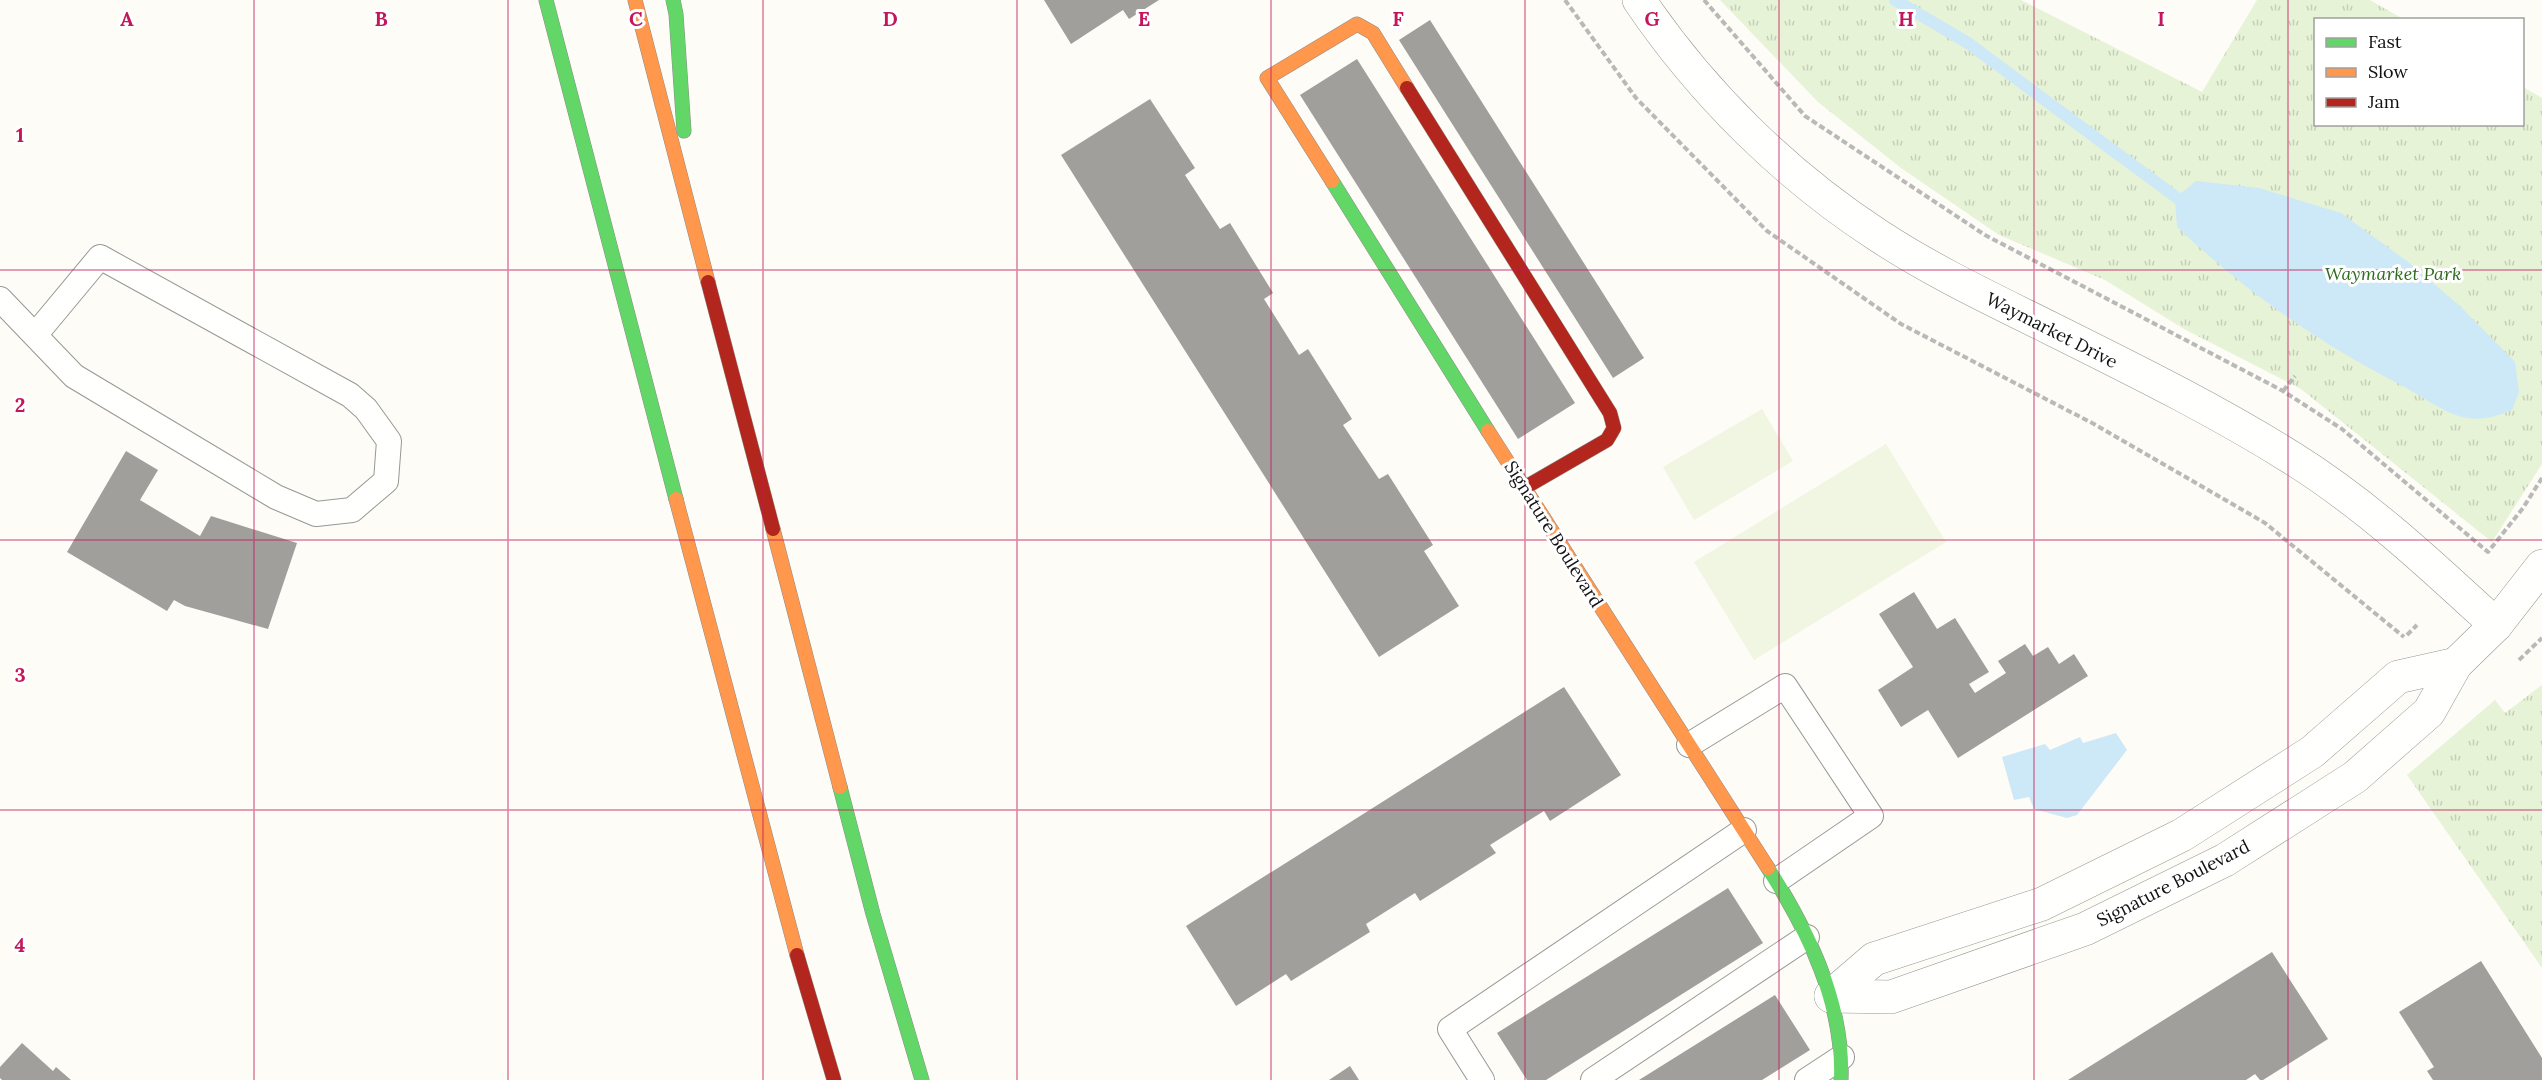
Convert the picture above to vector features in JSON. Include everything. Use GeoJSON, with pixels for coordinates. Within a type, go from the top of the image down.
{"type":"FeatureCollection","features":[{"type":"Feature","properties":{"kind":"main road"},"geometry":{"type":"LineString","coordinates":[[546,0],[787,923],[834,1080]]}},
{"type":"Feature","properties":{"kind":"main road"},"geometry":{"type":"LineString","coordinates":[[635,0],[873,914],[922,1080]]}},
{"type":"Feature","properties":{"kind":"main road"},"geometry":{"type":"LineString","coordinates":[[673,0],[676,14],[689,211]]}},
{"type":"Feature","properties":{"kind":"main road","name":"Signature Boulevard"},"geometry":{"type":"LineString","coordinates":[[1524,488],[1606,440],[1614,428],[1610,412],[1373,33],[1357,24],[1267,78],[1524,488],[1776,881],[1816,955],[1831,996],[1841,1069]]}},
{"type":"Feature","properties":{"kind":"street","name":"Waymarket Drive"},"geometry":{"type":"LineString","coordinates":[[1639,0],[1666,39],[1744,129],[1808,183],[1879,236],[1959,283],[2188,398],[2292,458],[2369,512],[2440,572],[2496,625]]}},
{"type":"Feature","properties":{"kind":"street","name":"Signature Boulevard"},"geometry":{"type":"LineString","coordinates":[[1831,996],[1892,997],[2085,929],[2224,860],[2355,777],[2429,712],[2456,663],[2496,625],[2542,566]]}},
{"type":"Feature","properties":{"kind":"street","name":"Signature Boulevard"},"geometry":{"type":"LineString","coordinates":[[1831,996],[1875,959],[2042,904],[2181,835],[2312,752],[2398,677],[2456,663]]}},
{"type":"Feature","properties":{"kind":"lane"},"geometry":{"type":"LineString","coordinates":[[0,299],[74,376],[276,497],[316,514],[352,510],[386,481],[389,441],[366,409],[350,395],[100,257],[36,334]]}},
{"type":"Feature","properties":{"kind":"lane"},"geometry":{"type":"LineString","coordinates":[[1689,745],[1785,686],[1871,816],[1776,881]]}},
{"type":"Feature","properties":{"kind":"lane"},"geometry":{"type":"LineString","coordinates":[[1482,1080],[1450,1029],[1744,830]]}},
{"type":"Feature","properties":{"kind":"lane"},"geometry":{"type":"LineString","coordinates":[[1593,1080],[1807,937]]}},
{"type":"Feature","properties":{"kind":"lane"},"geometry":{"type":"LineString","coordinates":[[1807,1080],[1841,1069]]}},
{"type":"Feature","properties":{"kind":"path"},"geometry":{"type":"LineString","coordinates":[[1566,0],[1636,98],[1767,231],[1901,324],[2094,424],[2265,524],[2404,638]]}},
{"type":"Feature","properties":{"kind":"path"},"geometry":{"type":"LineString","coordinates":[[1704,0],[1805,116],[1985,235],[2283,391],[2342,429],[2488,552],[2523,508],[2542,478]]}},
{"type":"Feature","properties":{"kind":"path"},"geometry":{"type":"LineString","coordinates":[[2283,391],[2295,376]]}},
{"type":"Feature","properties":{"kind":"path"},"geometry":{"type":"LineString","coordinates":[[2397,646],[2417,625]]}},
{"type":"Feature","properties":{"kind":"green space","name":"Waymarket Park"},"geometry":{"type":"Polygon","coordinates":[[[1720,0],[2021,0],[2202,92],[2257,0],[2370,0],[2401,18],[2314,18],[2314,126],[2524,126],[2524,88],[2542,98],[2542,464],[2492,542],[2301,389],[2184,329],[2105,280],[1999,235],[1901,168],[1818,102],[1720,0]]]}},
{"type":"Feature","properties":{"kind":"green space"},"geometry":{"type":"Polygon","coordinates":[[[1762,409],[1793,461],[1694,520],[1663,467],[1762,409]]]}},
{"type":"Feature","properties":{"kind":"green space"},"geometry":{"type":"Polygon","coordinates":[[[1886,444],[1946,542],[1754,660],[1694,562],[1886,444]]]}},
{"type":"Feature","properties":{"kind":"green space"},"geometry":{"type":"Polygon","coordinates":[[[2542,685],[2542,968],[2407,775],[2495,700],[2505,713],[2542,685]]]}},
{"type":"Feature","properties":{"kind":"water"},"geometry":{"type":"Polygon","coordinates":[[[2196,181],[2259,188],[2341,213],[2408,262],[2460,306],[2515,362],[2519,392],[2512,410],[2479,419],[2466,418],[2452,413],[2342,352],[2284,315],[2203,251],[2177,227],[2175,198],[2196,181]]]}},
{"type":"Feature","properties":{"kind":"water"},"geometry":{"type":"Polygon","coordinates":[[[2116,733],[2127,750],[2077,815],[2067,818],[2034,809],[2029,797],[2014,800],[2002,757],[2045,744],[2050,750],[2080,737],[2083,743],[2116,733]]]}},
{"type":"Feature","properties":{"kind":"building"},"geometry":{"type":"Polygon","coordinates":[[[1044,0],[1159,0],[1129,19],[1123,10],[1071,44],[1044,0]]]}},
{"type":"Feature","properties":{"kind":"building"},"geometry":{"type":"Polygon","coordinates":[[[1430,20],[1644,358],[1613,378],[1399,40],[1430,20]]]}},
{"type":"Feature","properties":{"kind":"building"},"geometry":{"type":"Polygon","coordinates":[[[1357,59],[1575,403],[1518,439],[1300,95],[1357,59]]]}},
{"type":"Feature","properties":{"kind":"building"},"geometry":{"type":"Polygon","coordinates":[[[1150,99],[1195,168],[1185,175],[1220,229],[1230,223],[1273,293],[1264,299],[1299,355],[1308,349],[1352,419],[1343,425],[1379,479],[1388,474],[1433,545],[1424,551],[1459,606],[1379,657],[1061,155],[1150,99]]]}},
{"type":"Feature","properties":{"kind":"building"},"geometry":{"type":"Polygon","coordinates":[[[126,451],[158,470],[140,500],[200,536],[211,516],[297,543],[268,629],[185,606],[174,600],[167,611],[67,552],[126,451]]]}},
{"type":"Feature","properties":{"kind":"building"},"geometry":{"type":"Polygon","coordinates":[[[1914,592],[1937,629],[1955,618],[1989,672],[1969,684],[1975,693],[2006,673],[1998,661],[2025,644],[2033,656],[2048,647],[2059,664],[2074,654],[2088,676],[1958,758],[1928,710],[1901,727],[1878,690],[1913,667],[1879,614],[1914,592]]]}},
{"type":"Feature","properties":{"kind":"building"},"geometry":{"type":"Polygon","coordinates":[[[1564,687],[1621,775],[1550,821],[1544,811],[1490,845],[1496,853],[1420,901],[1415,893],[1366,924],[1370,932],[1291,981],[1286,974],[1236,1006],[1186,926],[1564,687]]]}},
{"type":"Feature","properties":{"kind":"building"},"geometry":{"type":"Polygon","coordinates":[[[1728,888],[1763,943],[1546,1080],[1527,1080],[1497,1033],[1728,888]]]}},
{"type":"Feature","properties":{"kind":"building"},"geometry":{"type":"Polygon","coordinates":[[[2272,952],[2328,1039],[2263,1080],[2255,1074],[2246,1080],[2068,1080],[2272,952]]]}},
{"type":"Feature","properties":{"kind":"building"},"geometry":{"type":"Polygon","coordinates":[[[2481,961],[2542,1058],[2542,1080],[2433,1080],[2427,1071],[2434,1067],[2399,1012],[2481,961]]]}},
{"type":"Feature","properties":{"kind":"building"},"geometry":{"type":"Polygon","coordinates":[[[1775,995],[1810,1050],[1762,1080],[1639,1080],[1775,995]]]}},
{"type":"Feature","properties":{"kind":"building"},"geometry":{"type":"Polygon","coordinates":[[[22,1043],[53,1071],[56,1067],[71,1080],[2,1080],[0,1067],[22,1043]]]}},
{"type":"Feature","properties":{"kind":"building"},"geometry":{"type":"Polygon","coordinates":[[[1350,1066],[1359,1080],[1329,1080],[1350,1066]]]}},
{"type":"Feature","properties":{"kind":"waterway"},"geometry":{"type":"LineString","coordinates":[[1895,0],[1968,43],[2188,206]]}},
{"type":"Feature","properties":{"kind":"traffic: fast"},"geometry":{"type":"LineString","coordinates":[[546,0],[676,499]]}},
{"type":"Feature","properties":{"kind":"traffic: fast"},"geometry":{"type":"LineString","coordinates":[[673,0],[676,14],[684,131]]}},
{"type":"Feature","properties":{"kind":"traffic: fast"},"geometry":{"type":"LineString","coordinates":[[1332,181],[1488,431]]}},
{"type":"Feature","properties":{"kind":"traffic: fast"},"geometry":{"type":"LineString","coordinates":[[840,787],[873,914],[922,1080]]}},
{"type":"Feature","properties":{"kind":"traffic: fast"},"geometry":{"type":"LineString","coordinates":[[1768,868],[1797,917],[1821,969],[1836,1023],[1841,1080]]}},
{"type":"Feature","properties":{"kind":"traffic: slow"},"geometry":{"type":"LineString","coordinates":[[635,0],[708,282]]}},
{"type":"Feature","properties":{"kind":"traffic: slow"},"geometry":{"type":"LineString","coordinates":[[1332,181],[1267,78],[1357,24],[1373,33],[1407,88]]}},
{"type":"Feature","properties":{"kind":"traffic: slow"},"geometry":{"type":"LineString","coordinates":[[1488,431],[1768,868]]}},
{"type":"Feature","properties":{"kind":"traffic: slow"},"geometry":{"type":"LineString","coordinates":[[676,499],[797,955]]}},
{"type":"Feature","properties":{"kind":"traffic: slow"},"geometry":{"type":"LineString","coordinates":[[773,529],[840,787]]}},
{"type":"Feature","properties":{"kind":"traffic: jam"},"geometry":{"type":"LineString","coordinates":[[1407,88],[1610,413],[1614,428],[1607,440],[1524,488]]}},
{"type":"Feature","properties":{"kind":"traffic: jam"},"geometry":{"type":"LineString","coordinates":[[708,282],[773,529]]}},
{"type":"Feature","properties":{"kind":"traffic: jam"},"geometry":{"type":"LineString","coordinates":[[797,955],[834,1080]]}}]}
